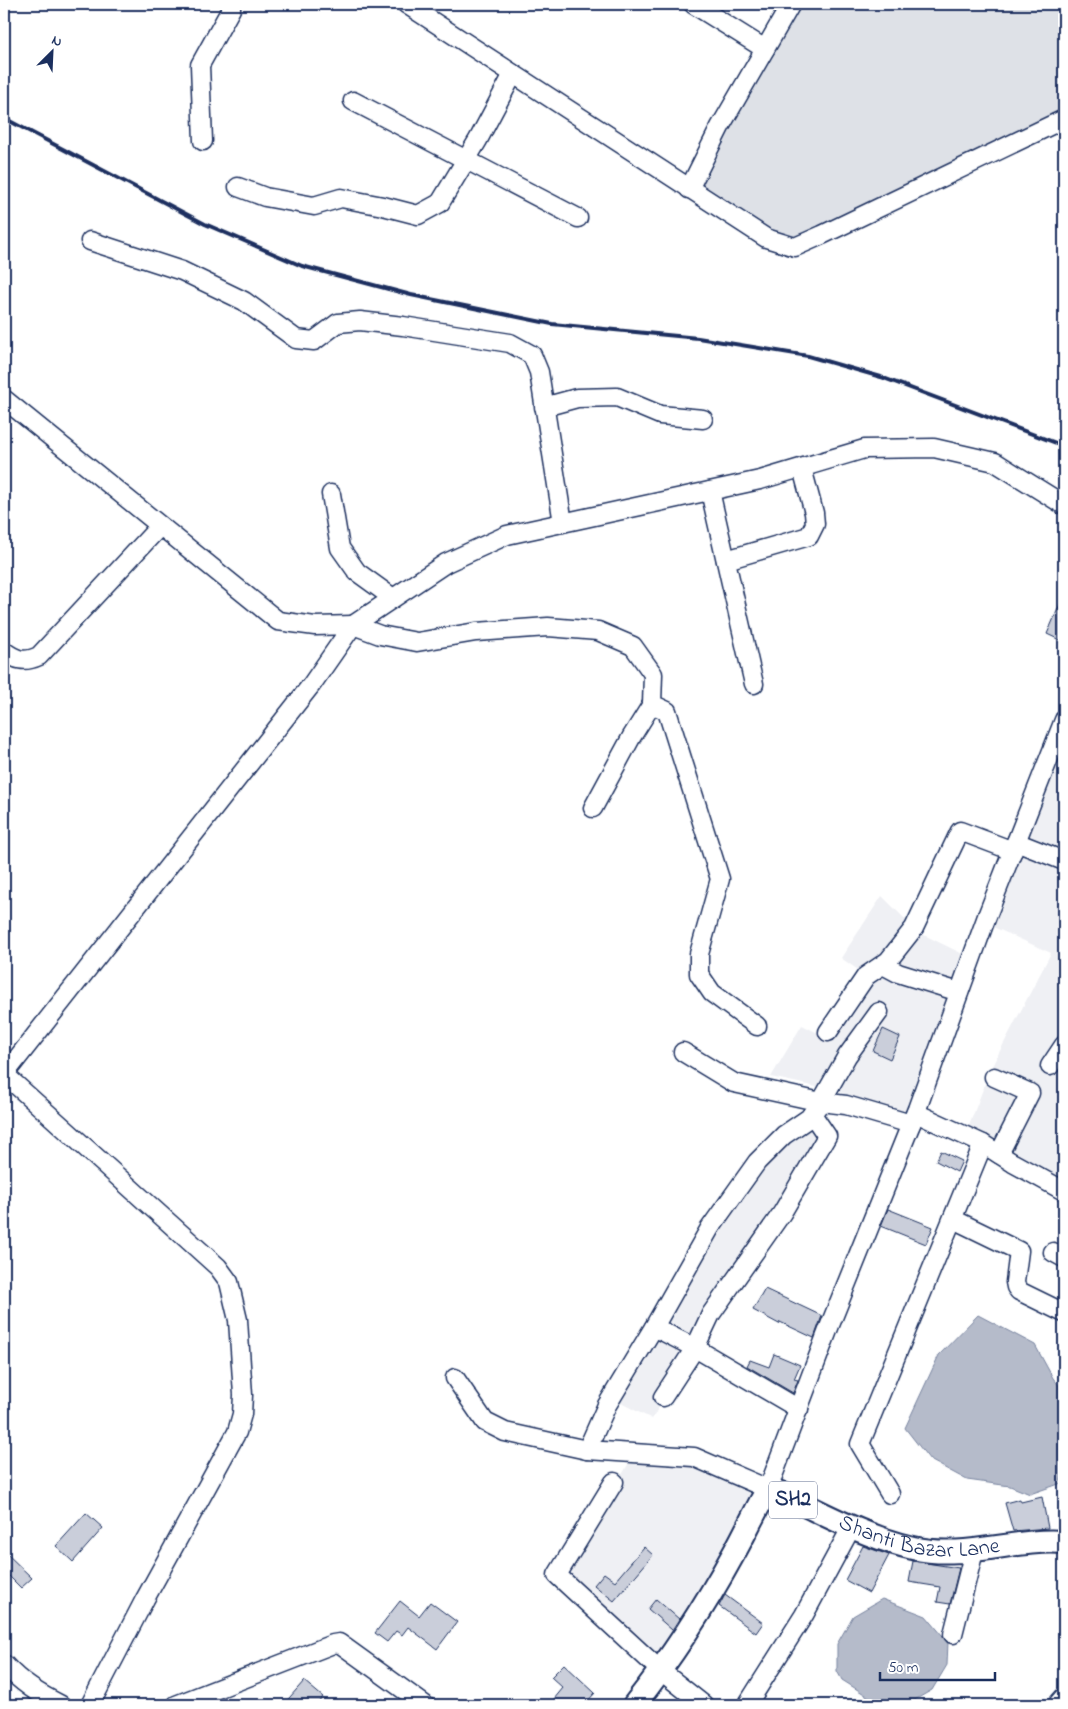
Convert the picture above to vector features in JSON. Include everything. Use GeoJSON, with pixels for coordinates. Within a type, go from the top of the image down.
{"type":"FeatureCollection","features":[{"type":"Feature","properties":{"kind":"main road","name":"Shanti Bazar Lane"},"geometry":{"type":"LineString","coordinates":[[768,1489],[851,1528],[886,1541],[914,1548],[974,1551],[1033,1542],[1064,1542]]}},
{"type":"Feature","properties":{"kind":"main road","name":"SH2"},"geometry":{"type":"LineString","coordinates":[[634,1705],[661,1671],[716,1585],[768,1489]]}},
{"type":"Feature","properties":{"kind":"street"},"geometry":{"type":"LineString","coordinates":[[203,141],[200,65],[231,4]]}},
{"type":"Feature","properties":{"kind":"street"},"geometry":{"type":"LineString","coordinates":[[406,4],[766,238],[795,246],[822,236],[1064,119]]}},
{"type":"Feature","properties":{"kind":"street"},"geometry":{"type":"LineString","coordinates":[[693,4],[765,48]]}},
{"type":"Feature","properties":{"kind":"street"},"geometry":{"type":"LineString","coordinates":[[690,189],[720,127],[791,4]]}},
{"type":"Feature","properties":{"kind":"street"},"geometry":{"type":"LineString","coordinates":[[238,187],[265,197],[314,206],[341,198],[418,215],[440,203],[467,161],[513,74]]}},
{"type":"Feature","properties":{"kind":"street"},"geometry":{"type":"LineString","coordinates":[[353,101],[578,218]]}},
{"type":"Feature","properties":{"kind":"street"},"geometry":{"type":"LineString","coordinates":[[90,242],[182,271],[244,301],[296,339],[314,341],[338,323],[360,321],[510,343],[532,355],[539,372],[563,523]]}},
{"type":"Feature","properties":{"kind":"street"},"geometry":{"type":"LineString","coordinates":[[544,407],[577,398],[617,397],[660,415],[703,419]]}},
{"type":"Feature","properties":{"kind":"street"},"geometry":{"type":"LineString","coordinates":[[4,399],[278,621],[314,626],[353,624],[380,635],[417,642],[476,632],[548,627],[598,631],[633,646],[653,674],[652,704],[632,736],[593,808]]}},
{"type":"Feature","properties":{"kind":"street"},"geometry":{"type":"LineString","coordinates":[[90,1705],[237,1432],[242,1414],[243,1394],[238,1320],[229,1282],[218,1267],[4,1075],[312,684],[353,624],[446,563],[507,535],[760,480],[864,448],[934,448],[995,462],[1064,505]]}},
{"type":"Feature","properties":{"kind":"street"},"geometry":{"type":"LineString","coordinates":[[726,560],[809,536],[815,524],[814,513],[802,468]]}},
{"type":"Feature","properties":{"kind":"street"},"geometry":{"type":"LineString","coordinates":[[710,491],[754,684]]}},
{"type":"Feature","properties":{"kind":"street"},"geometry":{"type":"LineString","coordinates":[[331,494],[340,548],[357,572],[393,598]]}},
{"type":"Feature","properties":{"kind":"street"},"geometry":{"type":"LineString","coordinates":[[4,651],[16,660],[29,661],[39,656],[160,526]]}},
{"type":"Feature","properties":{"kind":"street"},"geometry":{"type":"LineString","coordinates":[[652,704],[667,711],[720,879],[700,954],[699,974],[712,993],[757,1026]]}},
{"type":"Feature","properties":{"kind":"street"},"geometry":{"type":"LineString","coordinates":[[456,1378],[485,1422],[505,1432],[587,1450],[694,1457],[768,1489],[913,1118],[1014,846],[1064,720]]}},
{"type":"Feature","properties":{"kind":"street"},"geometry":{"type":"LineString","coordinates":[[828,1032],[866,976],[888,961],[914,928],[960,831],[1064,861]]}},
{"type":"Feature","properties":{"kind":"street"},"geometry":{"type":"LineString","coordinates":[[882,965],[898,973],[959,992]]}},
{"type":"Feature","properties":{"kind":"street"},"geometry":{"type":"LineString","coordinates":[[587,1450],[607,1405],[710,1228],[757,1162],[784,1135],[809,1118],[847,1056],[879,1012]]}},
{"type":"Feature","properties":{"kind":"street"},"geometry":{"type":"LineString","coordinates":[[1050,1066],[1064,1045]]}},
{"type":"Feature","properties":{"kind":"street"},"geometry":{"type":"LineString","coordinates":[[683,1052],[734,1083],[816,1108],[846,1105],[913,1118],[983,1144],[1063,1189]]}},
{"type":"Feature","properties":{"kind":"street"},"geometry":{"type":"LineString","coordinates":[[994,1077],[1030,1093],[999,1154]]}},
{"type":"Feature","properties":{"kind":"street"},"geometry":{"type":"LineString","coordinates":[[663,1397],[695,1348],[711,1314],[782,1214],[827,1136],[816,1108]]}},
{"type":"Feature","properties":{"kind":"street"},"geometry":{"type":"LineString","coordinates":[[890,1494],[860,1444],[983,1144]]}},
{"type":"Feature","properties":{"kind":"street"},"geometry":{"type":"LineString","coordinates":[[953,1219],[1019,1251],[1016,1287],[1019,1291],[1064,1313]]}},
{"type":"Feature","properties":{"kind":"street"},"geometry":{"type":"LineString","coordinates":[[654,1327],[695,1348],[799,1409]]}},
{"type":"Feature","properties":{"kind":"street"},"geometry":{"type":"LineString","coordinates":[[614,1482],[556,1575],[661,1671],[704,1705]]}},
{"type":"Feature","properties":{"kind":"street"},"geometry":{"type":"LineString","coordinates":[[748,1705],[804,1614],[851,1528]]}},
{"type":"Feature","properties":{"kind":"street"},"geometry":{"type":"LineString","coordinates":[[953,1634],[974,1551]]}},
{"type":"Feature","properties":{"kind":"street"},"geometry":{"type":"LineString","coordinates":[[176,1705],[339,1643],[425,1705]]}},
{"type":"Feature","properties":{"kind":"street"},"geometry":{"type":"LineString","coordinates":[[4,1664],[18,1679],[34,1691],[61,1705]]}},
{"type":"Feature","properties":{"kind":"street"},"geometry":{"type":"LineString","coordinates":[[1057,1705],[1064,1697]]}},
{"type":"Feature","properties":{"kind":"shaded area"},"geometry":{"type":"Polygon","coordinates":[[[797,4],[1062,4],[1064,7],[1064,111],[791,239],[768,230],[697,184],[797,4]]]}},
{"type":"Feature","properties":{"kind":"shaded area"},"geometry":{"type":"Polygon","coordinates":[[[1052,773],[1064,778],[1064,1182],[967,1131],[991,1068],[1051,953],[991,926],[1052,773]]]}},
{"type":"Feature","properties":{"kind":"shaded area"},"geometry":{"type":"Polygon","coordinates":[[[882,896],[918,932],[967,956],[906,1113],[835,1091],[771,1077],[802,1025],[830,1039],[871,979],[841,958],[882,896]]]}},
{"type":"Feature","properties":{"kind":"shaded area"},"geometry":{"type":"Polygon","coordinates":[[[812,1121],[823,1136],[652,1419],[615,1400],[713,1229],[766,1159],[812,1121]]]}},
{"type":"Feature","properties":{"kind":"shaded area"},"geometry":{"type":"Polygon","coordinates":[[[630,1461],[693,1463],[758,1493],[666,1663],[565,1573],[630,1461]]]}},
{"type":"Feature","properties":{"kind":"water"},"geometry":{"type":"Polygon","coordinates":[[[978,1315],[1035,1345],[1053,1378],[1064,1392],[1064,1473],[1059,1484],[1030,1494],[1010,1486],[967,1480],[930,1460],[905,1428],[939,1355],[978,1315]]]}},
{"type":"Feature","properties":{"kind":"water"},"geometry":{"type":"Polygon","coordinates":[[[882,1599],[926,1616],[948,1642],[947,1665],[932,1690],[906,1705],[885,1705],[877,1702],[842,1680],[837,1671],[837,1644],[853,1616],[882,1599]]]}},
{"type":"Feature","properties":{"kind":"building"},"geometry":{"type":"Polygon","coordinates":[[[1064,595],[1064,642],[1047,634],[1064,595]]]}},
{"type":"Feature","properties":{"kind":"building"},"geometry":{"type":"Polygon","coordinates":[[[883,1029],[900,1037],[890,1059],[873,1051],[883,1029]]]}},
{"type":"Feature","properties":{"kind":"building"},"geometry":{"type":"Polygon","coordinates":[[[941,1151],[962,1161],[957,1172],[936,1161],[941,1151]]]}},
{"type":"Feature","properties":{"kind":"building"},"geometry":{"type":"Polygon","coordinates":[[[888,1209],[933,1227],[926,1244],[881,1226],[888,1209]]]}},
{"type":"Feature","properties":{"kind":"building"},"geometry":{"type":"Polygon","coordinates":[[[765,1289],[822,1316],[814,1338],[780,1322],[779,1324],[753,1310],[765,1289]]]}},
{"type":"Feature","properties":{"kind":"building"},"geometry":{"type":"Polygon","coordinates":[[[774,1354],[800,1365],[794,1379],[798,1380],[793,1393],[747,1366],[750,1360],[769,1367],[774,1354]]]}},
{"type":"Feature","properties":{"kind":"building"},"geometry":{"type":"Polygon","coordinates":[[[1042,1497],[1048,1528],[1013,1531],[1005,1503],[1020,1499],[1021,1502],[1042,1497]]]}},
{"type":"Feature","properties":{"kind":"building"},"geometry":{"type":"Polygon","coordinates":[[[86,1513],[103,1528],[73,1562],[56,1546],[86,1513]]]}},
{"type":"Feature","properties":{"kind":"building"},"geometry":{"type":"Polygon","coordinates":[[[863,1546],[889,1555],[869,1593],[845,1580],[863,1546]]]}},
{"type":"Feature","properties":{"kind":"building"},"geometry":{"type":"Polygon","coordinates":[[[644,1547],[653,1555],[614,1601],[594,1585],[604,1573],[615,1581],[644,1547]]]}},
{"type":"Feature","properties":{"kind":"building"},"geometry":{"type":"Polygon","coordinates":[[[4,1551],[32,1578],[21,1588],[4,1571],[4,1551]]]}},
{"type":"Feature","properties":{"kind":"building"},"geometry":{"type":"Polygon","coordinates":[[[913,1561],[959,1568],[950,1604],[937,1602],[940,1587],[909,1582],[913,1561]]]}},
{"type":"Feature","properties":{"kind":"building"},"geometry":{"type":"Polygon","coordinates":[[[725,1595],[763,1623],[756,1633],[719,1606],[725,1595]]]}},
{"type":"Feature","properties":{"kind":"building"},"geometry":{"type":"Polygon","coordinates":[[[656,1599],[679,1619],[672,1630],[648,1609],[656,1599]]]}},
{"type":"Feature","properties":{"kind":"building"},"geometry":{"type":"Polygon","coordinates":[[[400,1601],[419,1616],[430,1602],[457,1622],[437,1649],[408,1627],[402,1635],[396,1631],[387,1642],[375,1633],[400,1601]]]}},
{"type":"Feature","properties":{"kind":"building"},"geometry":{"type":"Polygon","coordinates":[[[564,1664],[595,1693],[584,1705],[549,1705],[563,1688],[551,1677],[564,1664]]]}},
{"type":"Feature","properties":{"kind":"building"},"geometry":{"type":"Polygon","coordinates":[[[304,1681],[323,1697],[316,1705],[283,1705],[304,1681]]]}},
{"type":"Feature","properties":{"kind":"railway"},"geometry":{"type":"LineString","coordinates":[[4,118],[205,224],[302,266],[411,295],[552,324],[698,338],[808,356],[881,377],[1064,446]]}}]}
